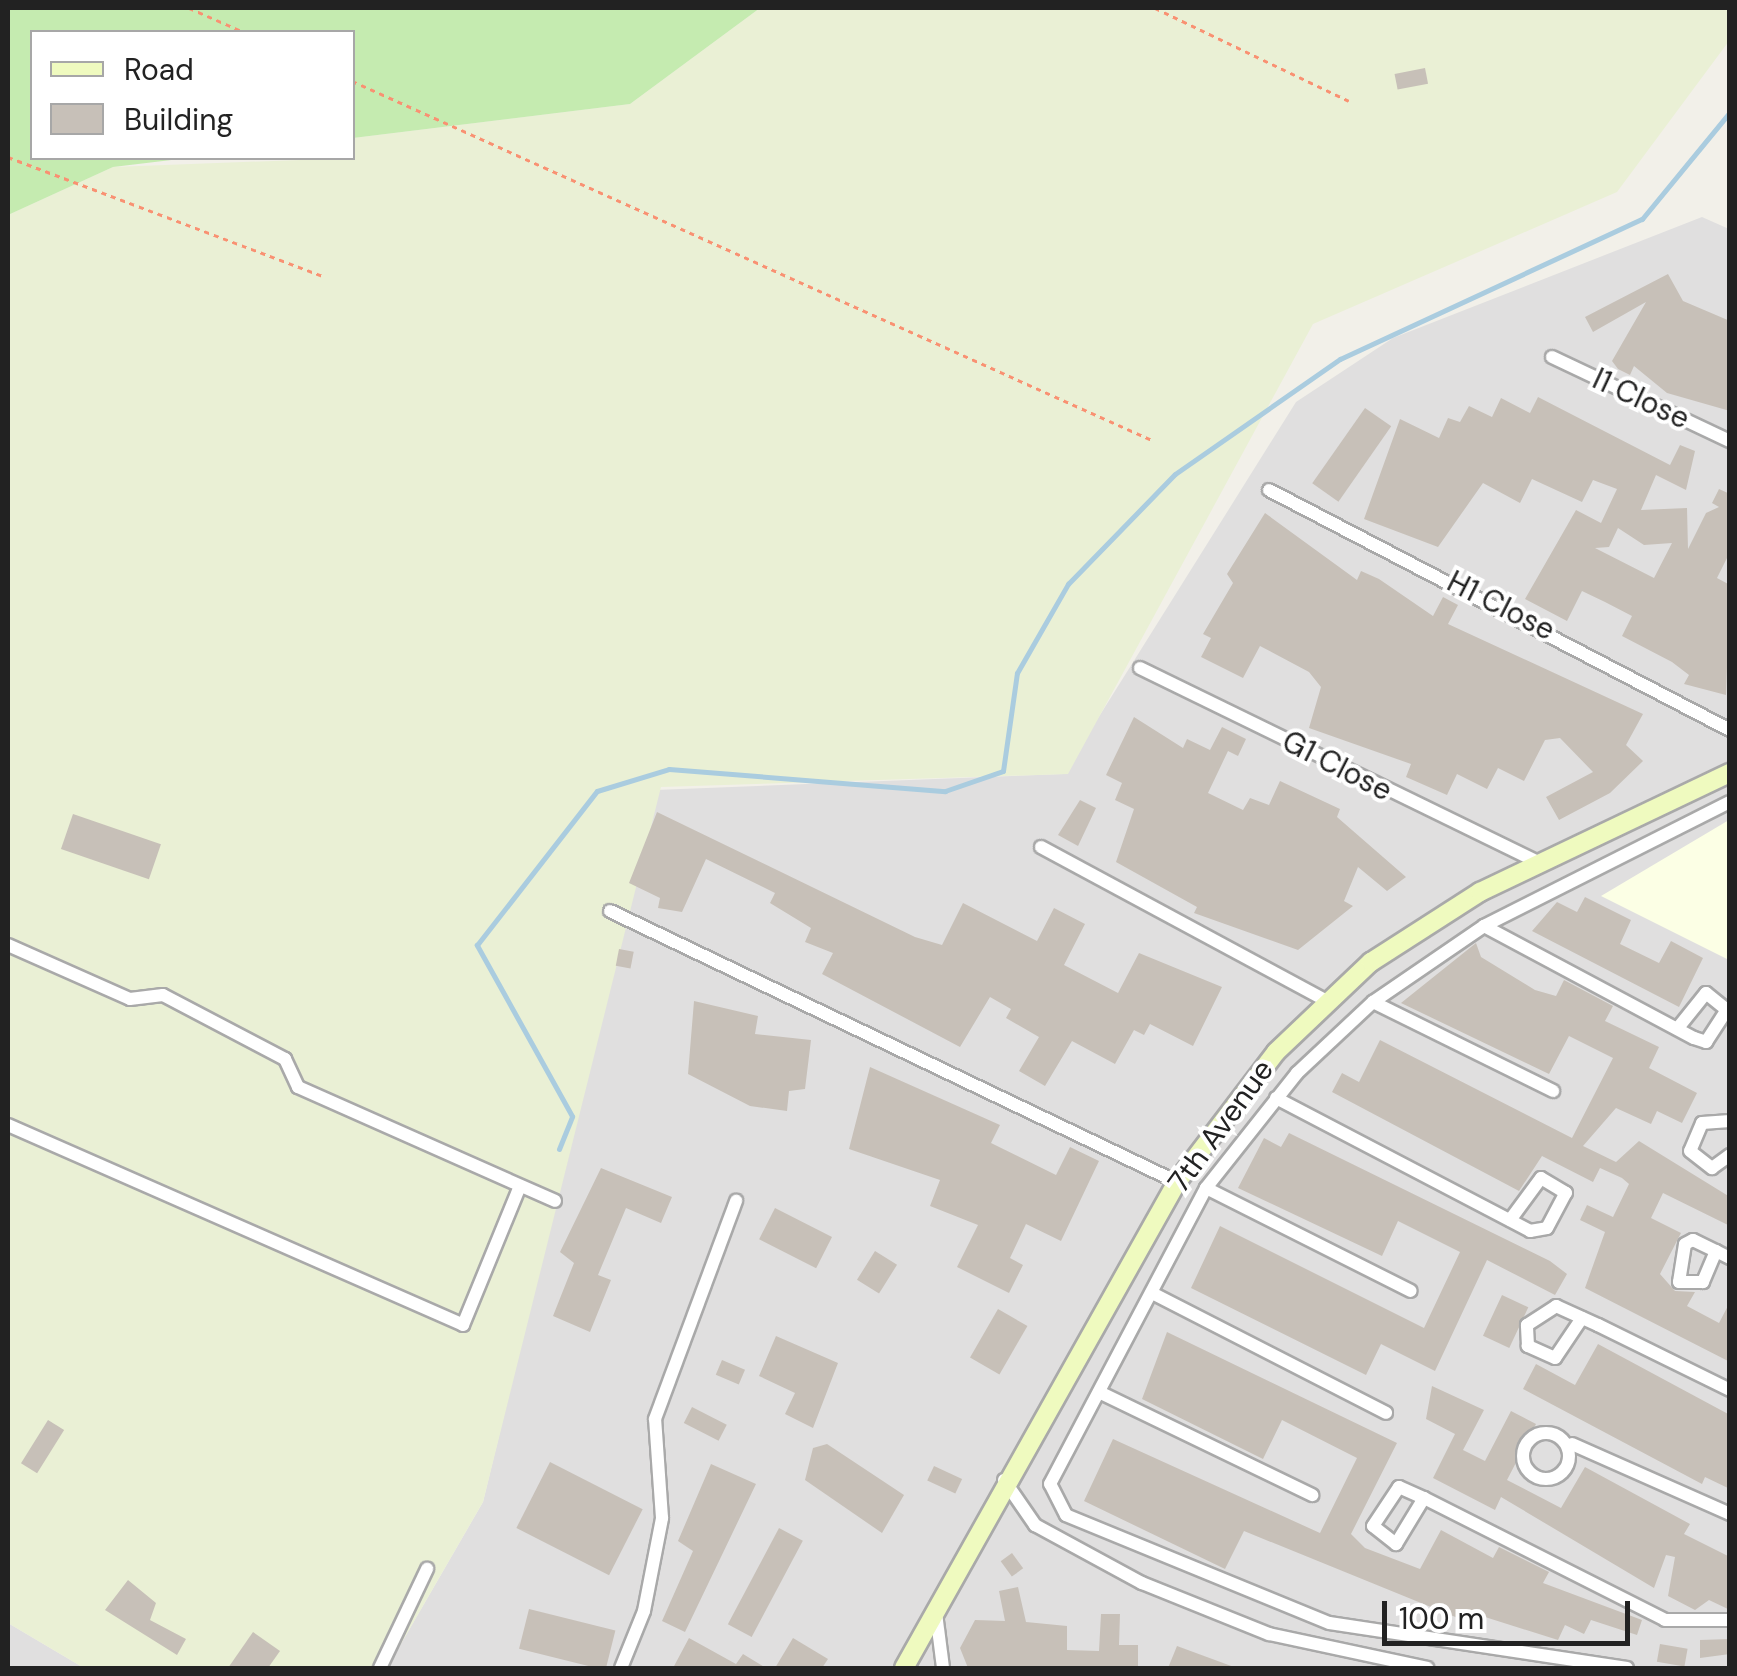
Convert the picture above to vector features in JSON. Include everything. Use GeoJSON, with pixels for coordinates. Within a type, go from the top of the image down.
{"type":"FeatureCollection","features":[{"type":"Feature","properties":{"kind":"main road","name":"7th Avenue"},"geometry":{"type":"LineString","coordinates":[[904,1668],[1004,1480],[1177,1182],[1242,1091],[1327,1001],[1386,952],[1535,862],[1730,773]]}},
{"type":"Feature","properties":{"kind":"street","name":"I1 Close"},"geometry":{"type":"LineString","coordinates":[[1552,357],[1730,441]]}},
{"type":"Feature","properties":{"kind":"street","name":"H1 Close"},"geometry":{"type":"LineString","coordinates":[[1269,490],[1730,730]]}},
{"type":"Feature","properties":{"kind":"street","name":"G1 Close"},"geometry":{"type":"LineString","coordinates":[[1140,668],[1535,862]]}},
{"type":"Feature","properties":{"kind":"street"},"geometry":{"type":"LineString","coordinates":[[1627,1668],[1330,1623],[1066,1515],[1050,1484],[1206,1188],[1276,1098],[1373,1002],[1484,926],[1730,802]]}},
{"type":"Feature","properties":{"kind":"street"},"geometry":{"type":"LineString","coordinates":[[1041,847],[1327,1001]]}},
{"type":"Feature","properties":{"kind":"street"},"geometry":{"type":"LineString","coordinates":[[610,911],[1177,1182]]}},
{"type":"Feature","properties":{"kind":"street"},"geometry":{"type":"LineString","coordinates":[[1484,926],[1678,1028]]}},
{"type":"Feature","properties":{"kind":"street"},"geometry":{"type":"LineString","coordinates":[[8,946],[130,999],[163,995],[284,1059],[298,1087],[555,1201]]}},
{"type":"Feature","properties":{"kind":"street"},"geometry":{"type":"LineString","coordinates":[[1373,1002],[1552,1090]]}},
{"type":"Feature","properties":{"kind":"street"},"geometry":{"type":"LineString","coordinates":[[1276,1098],[1510,1220],[1547,1228],[1566,1194],[1541,1178],[1510,1220]]}},
{"type":"Feature","properties":{"kind":"street"},"geometry":{"type":"LineString","coordinates":[[1730,1121],[1702,1123],[1690,1151],[1712,1168],[1730,1155]]}},
{"type":"Feature","properties":{"kind":"street"},"geometry":{"type":"LineString","coordinates":[[8,1125],[463,1325],[520,1186]]}},
{"type":"Feature","properties":{"kind":"street"},"geometry":{"type":"LineString","coordinates":[[1206,1188],[1411,1291]]}},
{"type":"Feature","properties":{"kind":"street"},"geometry":{"type":"LineString","coordinates":[[621,1668],[644,1611],[662,1518],[655,1419],[736,1201]]}},
{"type":"Feature","properties":{"kind":"street"},"geometry":{"type":"LineString","coordinates":[[1152,1294],[1386,1413]]}},
{"type":"Feature","properties":{"kind":"street"},"geometry":{"type":"LineString","coordinates":[[1582,1318],[1555,1358],[1528,1346],[1526,1325],[1546,1304],[1582,1318],[1730,1390]]}},
{"type":"Feature","properties":{"kind":"street"},"geometry":{"type":"LineString","coordinates":[[1098,1392],[1312,1496]]}},
{"type":"Feature","properties":{"kind":"street"},"geometry":{"type":"LineString","coordinates":[[1572,1444],[1730,1514]]}},
{"type":"Feature","properties":{"kind":"street"},"geometry":{"type":"LineString","coordinates":[[1004,1480],[1035,1524],[1142,1583],[1268,1634],[1427,1668]]}},
{"type":"Feature","properties":{"kind":"street"},"geometry":{"type":"LineString","coordinates":[[1424,1498],[1396,1544],[1375,1534],[1390,1490],[1424,1498],[1665,1620],[1730,1620]]}},
{"type":"Feature","properties":{"kind":"street"},"geometry":{"type":"LineString","coordinates":[[380,1668],[426,1569]]}},
{"type":"Feature","properties":{"kind":"street"},"geometry":{"type":"LineString","coordinates":[[936,1613],[943,1668]]}},
{"type":"Feature","properties":{"kind":"street"},"geometry":{"type":"LineString","coordinates":[[1347,1653],[1347,1668]]}},
{"type":"Feature","properties":{"kind":"path"},"geometry":{"type":"LineString","coordinates":[[189,8],[239,30]]}},
{"type":"Feature","properties":{"kind":"path"},"geometry":{"type":"LineString","coordinates":[[1155,8],[1349,101]]}},
{"type":"Feature","properties":{"kind":"path"},"geometry":{"type":"LineString","coordinates":[[355,82],[1154,441]]}},
{"type":"Feature","properties":{"kind":"path"},"geometry":{"type":"LineString","coordinates":[[8,156],[325,278]]}},
{"type":"Feature","properties":{"kind":"shaded area"},"geometry":{"type":"Polygon","coordinates":[[[760,8],[1729,8],[1729,41],[1617,192],[1313,324],[1068,774],[661,787],[483,1502],[387,1668],[84,1668],[8,1623],[8,215],[113,167],[355,160],[355,138],[630,104],[760,8]]]}},
{"type":"Feature","properties":{"kind":"shaded area"},"geometry":{"type":"Polygon","coordinates":[[[1702,217],[1729,229],[1729,1668],[387,1668],[483,1502],[655,790],[1063,774],[1296,402],[1393,338],[1702,217]]]}},
{"type":"Feature","properties":{"kind":"shaded area"},"geometry":{"type":"Polygon","coordinates":[[[1729,820],[1729,960],[1601,896],[1729,820]]]}},
{"type":"Feature","properties":{"kind":"shaded area"},"geometry":{"type":"Polygon","coordinates":[[[8,1623],[84,1668],[8,1668],[8,1623]]]}},
{"type":"Feature","properties":{"kind":"green space"},"geometry":{"type":"Polygon","coordinates":[[[8,8],[760,8],[630,104],[355,138],[355,30],[30,30],[30,160],[171,160],[113,167],[8,215],[8,8]]]}},
{"type":"Feature","properties":{"kind":"building"},"geometry":{"type":"Polygon","coordinates":[[[1425,68],[1428,84],[1398,90],[1395,74],[1425,68]]]}},
{"type":"Feature","properties":{"kind":"building"},"geometry":{"type":"Polygon","coordinates":[[[1668,274],[1683,301],[1730,321],[1730,411],[1667,393],[1634,366],[1630,375],[1618,369],[1612,361],[1646,302],[1593,332],[1585,317],[1668,274]]]}},
{"type":"Feature","properties":{"kind":"building"},"geometry":{"type":"Polygon","coordinates":[[[1538,397],[1670,465],[1680,445],[1695,451],[1686,490],[1656,475],[1641,510],[1687,508],[1688,549],[1706,513],[1719,507],[1712,503],[1719,489],[1730,494],[1730,552],[1717,578],[1730,585],[1726,695],[1684,684],[1689,675],[1622,636],[1632,616],[1582,591],[1567,621],[1525,599],[1576,510],[1601,523],[1617,489],[1593,480],[1582,502],[1532,479],[1520,503],[1483,483],[1438,547],[1364,519],[1400,419],[1439,438],[1448,418],[1460,422],[1469,406],[1492,417],[1501,398],[1530,413],[1538,397]],[[1618,528],[1609,547],[1595,548],[1654,578],[1672,543],[1644,545],[1618,528]]]}},
{"type":"Feature","properties":{"kind":"building"},"geometry":{"type":"Polygon","coordinates":[[[1365,408],[1391,426],[1338,502],[1312,483],[1365,408]]]}},
{"type":"Feature","properties":{"kind":"building"},"geometry":{"type":"Polygon","coordinates":[[[1265,513],[1357,580],[1361,571],[1379,579],[1433,616],[1443,597],[1458,605],[1448,624],[1643,714],[1626,745],[1643,761],[1610,793],[1559,820],[1546,797],[1593,772],[1560,738],[1545,740],[1524,781],[1498,768],[1487,789],[1457,774],[1447,795],[1406,777],[1411,764],[1309,728],[1321,687],[1309,672],[1260,646],[1243,678],[1201,657],[1211,638],[1203,634],[1233,583],[1227,574],[1265,513]]]}},
{"type":"Feature","properties":{"kind":"building"},"geometry":{"type":"Polygon","coordinates":[[[1134,717],[1183,748],[1187,739],[1210,750],[1222,727],[1246,739],[1238,756],[1228,751],[1208,793],[1243,810],[1250,798],[1269,805],[1280,781],[1340,809],[1337,817],[1406,877],[1387,891],[1358,867],[1344,901],[1353,906],[1298,950],[1194,913],[1197,907],[1116,862],[1134,809],[1115,800],[1122,783],[1106,775],[1134,717]]]}},
{"type":"Feature","properties":{"kind":"building"},"geometry":{"type":"Polygon","coordinates":[[[1080,800],[1096,808],[1078,846],[1058,835],[1080,800]]]}},
{"type":"Feature","properties":{"kind":"building"},"geometry":{"type":"Polygon","coordinates":[[[657,812],[915,937],[942,945],[963,903],[1037,941],[1054,908],[1085,924],[1064,965],[1118,993],[1139,953],[1222,987],[1193,1046],[1150,1024],[1144,1035],[1134,1030],[1115,1064],[1072,1041],[1045,1086],[1019,1071],[1039,1037],[1006,1018],[1011,1009],[990,997],[960,1047],[822,974],[833,953],[805,942],[811,928],[770,903],[775,893],[706,859],[682,912],[658,908],[660,898],[629,883],[657,812]]]}},
{"type":"Feature","properties":{"kind":"building"},"geometry":{"type":"Polygon","coordinates":[[[73,814],[161,844],[149,879],[61,849],[73,814]]]}},
{"type":"Feature","properties":{"kind":"building"},"geometry":{"type":"Polygon","coordinates":[[[1585,897],[1631,920],[1620,944],[1659,963],[1671,941],[1703,958],[1679,1007],[1532,931],[1557,902],[1577,912],[1585,897]]]}},
{"type":"Feature","properties":{"kind":"building"},"geometry":{"type":"Polygon","coordinates":[[[1476,943],[1481,957],[1535,990],[1556,996],[1564,980],[1613,1006],[1605,1021],[1659,1047],[1649,1068],[1697,1093],[1682,1123],[1657,1111],[1651,1124],[1616,1108],[1583,1146],[1616,1162],[1639,1141],[1730,1197],[1730,1226],[1663,1193],[1651,1218],[1681,1233],[1660,1274],[1675,1291],[1695,1292],[1687,1306],[1719,1323],[1730,1302],[1730,1362],[1585,1288],[1605,1232],[1580,1220],[1587,1205],[1613,1217],[1629,1184],[1622,1178],[1600,1168],[1593,1182],[1542,1156],[1519,1191],[1332,1092],[1342,1073],[1359,1082],[1380,1040],[1572,1138],[1613,1058],[1569,1036],[1549,1074],[1401,1003],[1476,943]]]}},
{"type":"Feature","properties":{"kind":"building"},"geometry":{"type":"Polygon","coordinates":[[[619,949],[634,952],[630,969],[616,966],[619,949]]]}},
{"type":"Feature","properties":{"kind":"building"},"geometry":{"type":"Polygon","coordinates":[[[694,1001],[758,1016],[755,1034],[811,1040],[805,1089],[789,1091],[787,1111],[750,1106],[688,1074],[694,1001]]]}},
{"type":"Feature","properties":{"kind":"building"},"geometry":{"type":"Polygon","coordinates":[[[870,1067],[1000,1125],[991,1143],[1056,1175],[1070,1147],[1099,1161],[1061,1241],[1026,1224],[1010,1258],[1023,1265],[1009,1293],[957,1267],[978,1225],[930,1206],[940,1180],[849,1149],[870,1067]]]}},
{"type":"Feature","properties":{"kind":"building"},"geometry":{"type":"Polygon","coordinates":[[[1289,1133],[1550,1261],[1567,1274],[1555,1295],[1487,1260],[1435,1371],[1381,1344],[1366,1375],[1191,1288],[1220,1226],[1424,1328],[1460,1252],[1398,1221],[1382,1256],[1238,1188],[1264,1138],[1281,1147],[1289,1133]]]}},
{"type":"Feature","properties":{"kind":"building"},"geometry":{"type":"Polygon","coordinates":[[[601,1168],[672,1197],[661,1223],[626,1208],[598,1275],[611,1280],[590,1332],[553,1316],[574,1263],[560,1252],[601,1168]]]}},
{"type":"Feature","properties":{"kind":"building"},"geometry":{"type":"Polygon","coordinates":[[[775,1208],[832,1237],[816,1268],[759,1239],[775,1208]]]}},
{"type":"Feature","properties":{"kind":"building"},"geometry":{"type":"Polygon","coordinates":[[[875,1251],[897,1265],[879,1294],[857,1280],[875,1251]]]}},
{"type":"Feature","properties":{"kind":"building"},"geometry":{"type":"Polygon","coordinates":[[[1502,1295],[1528,1307],[1509,1348],[1483,1336],[1502,1295]]]}},
{"type":"Feature","properties":{"kind":"building"},"geometry":{"type":"Polygon","coordinates":[[[998,1309],[1027,1326],[999,1374],[970,1357],[998,1309]]]}},
{"type":"Feature","properties":{"kind":"building"},"geometry":{"type":"Polygon","coordinates":[[[1167,1332],[1397,1443],[1351,1534],[1365,1548],[1420,1569],[1441,1530],[1493,1558],[1499,1547],[1549,1572],[1543,1583],[1642,1620],[1637,1635],[1591,1620],[1584,1634],[1565,1625],[1558,1640],[1485,1617],[1480,1627],[1244,1531],[1225,1569],[1084,1501],[1113,1439],[1320,1533],[1357,1458],[1282,1420],[1263,1459],[1142,1399],[1167,1332]]]}},
{"type":"Feature","properties":{"kind":"building"},"geometry":{"type":"Polygon","coordinates":[[[776,1336],[838,1363],[813,1428],[785,1414],[795,1393],[759,1376],[776,1336]]]}},
{"type":"Feature","properties":{"kind":"building"},"geometry":{"type":"Polygon","coordinates":[[[1598,1344],[1730,1415],[1730,1489],[1705,1477],[1702,1484],[1523,1389],[1536,1364],[1575,1385],[1598,1344]]]}},
{"type":"Feature","properties":{"kind":"building"},"geometry":{"type":"Polygon","coordinates":[[[722,1360],[745,1370],[739,1384],[716,1375],[722,1360]]]}},
{"type":"Feature","properties":{"kind":"building"},"geometry":{"type":"Polygon","coordinates":[[[1432,1386],[1484,1410],[1463,1450],[1485,1461],[1511,1411],[1536,1424],[1507,1480],[1561,1508],[1585,1467],[1690,1524],[1684,1534],[1730,1557],[1730,1610],[1709,1600],[1695,1610],[1668,1596],[1675,1557],[1666,1555],[1654,1588],[1501,1497],[1495,1510],[1433,1478],[1455,1434],[1426,1419],[1432,1386]]]}},
{"type":"Feature","properties":{"kind":"building"},"geometry":{"type":"Polygon","coordinates":[[[692,1407],[727,1425],[719,1441],[684,1423],[692,1407]]]}},
{"type":"Feature","properties":{"kind":"building"},"geometry":{"type":"Polygon","coordinates":[[[48,1420],[64,1430],[37,1473],[21,1463],[48,1420]]]}},
{"type":"Feature","properties":{"kind":"building"},"geometry":{"type":"Polygon","coordinates":[[[827,1444],[904,1495],[882,1533],[805,1480],[813,1448],[827,1444]]]}},
{"type":"Feature","properties":{"kind":"building"},"geometry":{"type":"Polygon","coordinates":[[[550,1462],[643,1509],[609,1575],[516,1528],[550,1462]]]}},
{"type":"Feature","properties":{"kind":"building"},"geometry":{"type":"Polygon","coordinates":[[[711,1464],[756,1484],[685,1632],[662,1621],[693,1551],[678,1541],[711,1464]]]}},
{"type":"Feature","properties":{"kind":"building"},"geometry":{"type":"Polygon","coordinates":[[[934,1466],[962,1479],[955,1494],[927,1481],[934,1466]]]}},
{"type":"Feature","properties":{"kind":"building"},"geometry":{"type":"Polygon","coordinates":[[[779,1528],[803,1541],[752,1637],[728,1624],[779,1528]]]}},
{"type":"Feature","properties":{"kind":"building"},"geometry":{"type":"Polygon","coordinates":[[[1012,1553],[1023,1568],[1012,1577],[1001,1561],[1012,1553]]]}},
{"type":"Feature","properties":{"kind":"building"},"geometry":{"type":"Polygon","coordinates":[[[128,1580],[156,1603],[150,1620],[186,1639],[177,1655],[105,1610],[128,1580]]]}},
{"type":"Feature","properties":{"kind":"building"},"geometry":{"type":"Polygon","coordinates":[[[1018,1587],[1026,1622],[1067,1626],[1067,1650],[1099,1651],[1101,1614],[1120,1614],[1119,1645],[1138,1645],[1138,1668],[968,1668],[960,1648],[975,1620],[1005,1621],[999,1591],[1018,1587]]]}},
{"type":"Feature","properties":{"kind":"building"},"geometry":{"type":"Polygon","coordinates":[[[529,1609],[615,1631],[606,1668],[519,1649],[529,1609]]]}},
{"type":"Feature","properties":{"kind":"building"},"geometry":{"type":"Polygon","coordinates":[[[253,1632],[280,1651],[268,1668],[228,1668],[253,1632]]]}},
{"type":"Feature","properties":{"kind":"building"},"geometry":{"type":"Polygon","coordinates":[[[689,1638],[736,1664],[743,1654],[766,1668],[673,1668],[689,1638]]]}},
{"type":"Feature","properties":{"kind":"building"},"geometry":{"type":"Polygon","coordinates":[[[793,1638],[828,1659],[822,1668],[775,1668],[793,1638]]]}},
{"type":"Feature","properties":{"kind":"building"},"geometry":{"type":"Polygon","coordinates":[[[1730,1639],[1730,1654],[1700,1658],[1700,1640],[1730,1639]]]}},
{"type":"Feature","properties":{"kind":"building"},"geometry":{"type":"Polygon","coordinates":[[[1660,1644],[1688,1649],[1684,1667],[1657,1662],[1660,1644]]]}},
{"type":"Feature","properties":{"kind":"building"},"geometry":{"type":"Polygon","coordinates":[[[1177,1646],[1234,1667],[1168,1668],[1177,1646]]]}},
{"type":"Feature","properties":{"kind":"waterway"},"geometry":{"type":"LineString","coordinates":[[559,1149],[572,1116],[477,945],[597,791],[669,769],[945,791],[1003,771],[1017,673],[1068,584],[1175,474],[1340,359],[1642,219],[1730,112]]}}]}
